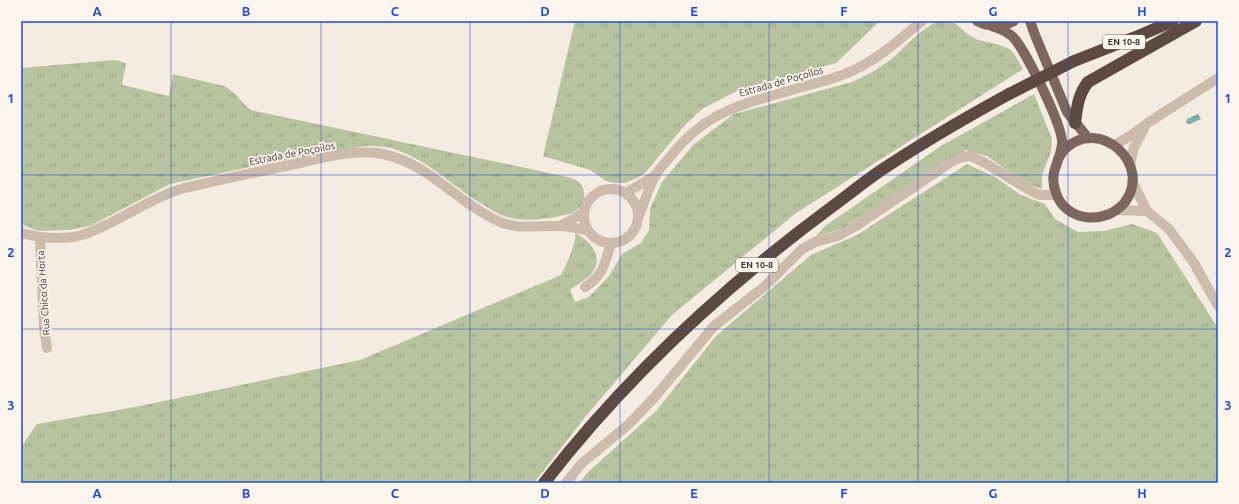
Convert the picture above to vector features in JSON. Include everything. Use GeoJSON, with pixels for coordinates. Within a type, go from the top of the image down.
{"type":"FeatureCollection","features":[{"type":"Feature","properties":{"kind":"highway","name":"EN 10-8"},"geometry":{"type":"LineString","coordinates":[[544,483],[561,461],[610,405],[664,348],[730,288],[795,234],[880,172],[964,119],[1009,94],[1152,21]]}},
{"type":"Feature","properties":{"kind":"highway","name":"EN 10-8"},"geometry":{"type":"LineString","coordinates":[[1074,61],[1173,21]]}},
{"type":"Feature","properties":{"kind":"highway"},"geometry":{"type":"LineString","coordinates":[[1075,123],[1078,100],[1082,90],[1088,82],[1096,76],[1196,21]]}},
{"type":"Feature","properties":{"kind":"main road"},"geometry":{"type":"LineString","coordinates":[[977,21],[1004,30],[1020,45],[1027,57],[1060,128],[1062,144],[1053,171],[1053,183],[1056,195],[1063,205],[1072,213],[1083,217],[1095,218],[1107,216],[1118,210],[1128,196],[1132,181],[1130,164],[1124,154],[1115,145],[1098,138],[1088,138],[1076,142],[1065,149],[1058,159]]}},
{"type":"Feature","properties":{"kind":"main road"},"geometry":{"type":"LineString","coordinates":[[992,26],[1014,21]]}},
{"type":"Feature","properties":{"kind":"main road"},"geometry":{"type":"LineString","coordinates":[[1030,21],[1067,112],[1088,138]]}},
{"type":"Feature","properties":{"kind":"street","name":"Estrada de Poçoilos"},"geometry":{"type":"LineString","coordinates":[[21,233],[40,238],[79,236],[98,229],[171,192],[184,188],[322,158],[371,152],[383,154],[411,164],[476,208],[501,222],[518,226],[560,226],[587,230],[597,240],[611,243],[624,240],[637,225],[638,218],[656,175],[677,149],[695,130],[709,119],[745,103],[855,70],[892,46],[922,21]]}},
{"type":"Feature","properties":{"kind":"street"},"geometry":{"type":"LineString","coordinates":[[1115,145],[1218,78]]}},
{"type":"Feature","properties":{"kind":"street"},"geometry":{"type":"LineString","coordinates":[[1130,164],[1134,147],[1149,122]]}},
{"type":"Feature","properties":{"kind":"street"},"geometry":{"type":"LineString","coordinates":[[566,483],[581,464],[629,424],[654,398],[714,326],[764,287],[802,250],[815,242],[838,236],[856,226],[951,162],[962,157],[971,156],[1032,191],[1040,194],[1056,195]]}},
{"type":"Feature","properties":{"kind":"street","name":"Estrada de Poçoilos"},"geometry":{"type":"LineString","coordinates":[[626,193],[656,175]]}},
{"type":"Feature","properties":{"kind":"street"},"geometry":{"type":"LineString","coordinates":[[1132,181],[1147,211],[1169,229],[1183,246],[1194,262],[1218,306]]}},
{"type":"Feature","properties":{"kind":"street"},"geometry":{"type":"LineString","coordinates":[[587,230],[583,213],[586,204],[598,191],[612,188],[626,193],[634,201],[637,207],[638,218]]}},
{"type":"Feature","properties":{"kind":"street"},"geometry":{"type":"LineString","coordinates":[[1118,210],[1147,211]]}},
{"type":"Feature","properties":{"kind":"street","name":"Estrada de Poçoilos"},"geometry":{"type":"LineString","coordinates":[[560,226],[583,213]]}},
{"type":"Feature","properties":{"kind":"street","name":"Rua Chico da Horta"},"geometry":{"type":"LineString","coordinates":[[40,238],[44,327],[47,348]]}},
{"type":"Feature","properties":{"kind":"street"},"geometry":{"type":"LineString","coordinates":[[585,287],[594,281],[603,269],[611,243]]}},
{"type":"Feature","properties":{"kind":"green space"},"geometry":{"type":"Polygon","coordinates":[[[575,21],[880,21],[836,63],[739,90],[702,109],[684,126],[645,173],[625,183],[614,183],[606,181],[590,170],[543,156],[575,21]]]}},
{"type":"Feature","properties":{"kind":"green space"},"geometry":{"type":"Polygon","coordinates":[[[939,21],[946,21],[956,24],[976,39],[1001,45],[1011,50],[1023,69],[796,213],[672,315],[586,416],[534,483],[21,483],[21,447],[37,424],[135,407],[360,360],[561,275],[573,248],[575,233],[589,243],[597,258],[594,270],[590,276],[570,290],[575,302],[589,297],[609,276],[622,254],[641,243],[649,230],[650,209],[662,182],[694,144],[734,114],[852,82],[862,77],[890,60],[919,33],[939,21]]]}},
{"type":"Feature","properties":{"kind":"green space"},"geometry":{"type":"Polygon","coordinates":[[[115,60],[126,63],[122,85],[169,96],[173,74],[224,86],[232,91],[251,110],[568,177],[579,182],[582,187],[584,192],[583,202],[578,210],[561,216],[536,220],[511,218],[504,216],[480,203],[430,167],[408,155],[389,148],[364,146],[250,167],[170,184],[90,226],[69,230],[38,231],[21,224],[21,68],[115,60]]]}},
{"type":"Feature","properties":{"kind":"green space"},"geometry":{"type":"Polygon","coordinates":[[[1034,94],[1052,139],[1051,152],[1042,175],[1042,189],[1025,183],[987,156],[966,150],[842,229],[815,237],[825,226],[941,146],[1034,94]]]}},
{"type":"Feature","properties":{"kind":"green space"},"geometry":{"type":"Polygon","coordinates":[[[967,164],[995,177],[1021,195],[1045,204],[1055,219],[1078,232],[1104,231],[1132,224],[1157,233],[1218,328],[1218,483],[579,483],[587,473],[657,410],[716,336],[811,255],[857,235],[967,164]]]}},
{"type":"Feature","properties":{"kind":"water"},"geometry":{"type":"Polygon","coordinates":[[[1198,114],[1201,119],[1190,124],[1186,123],[1187,119],[1198,114]]]}}]}
